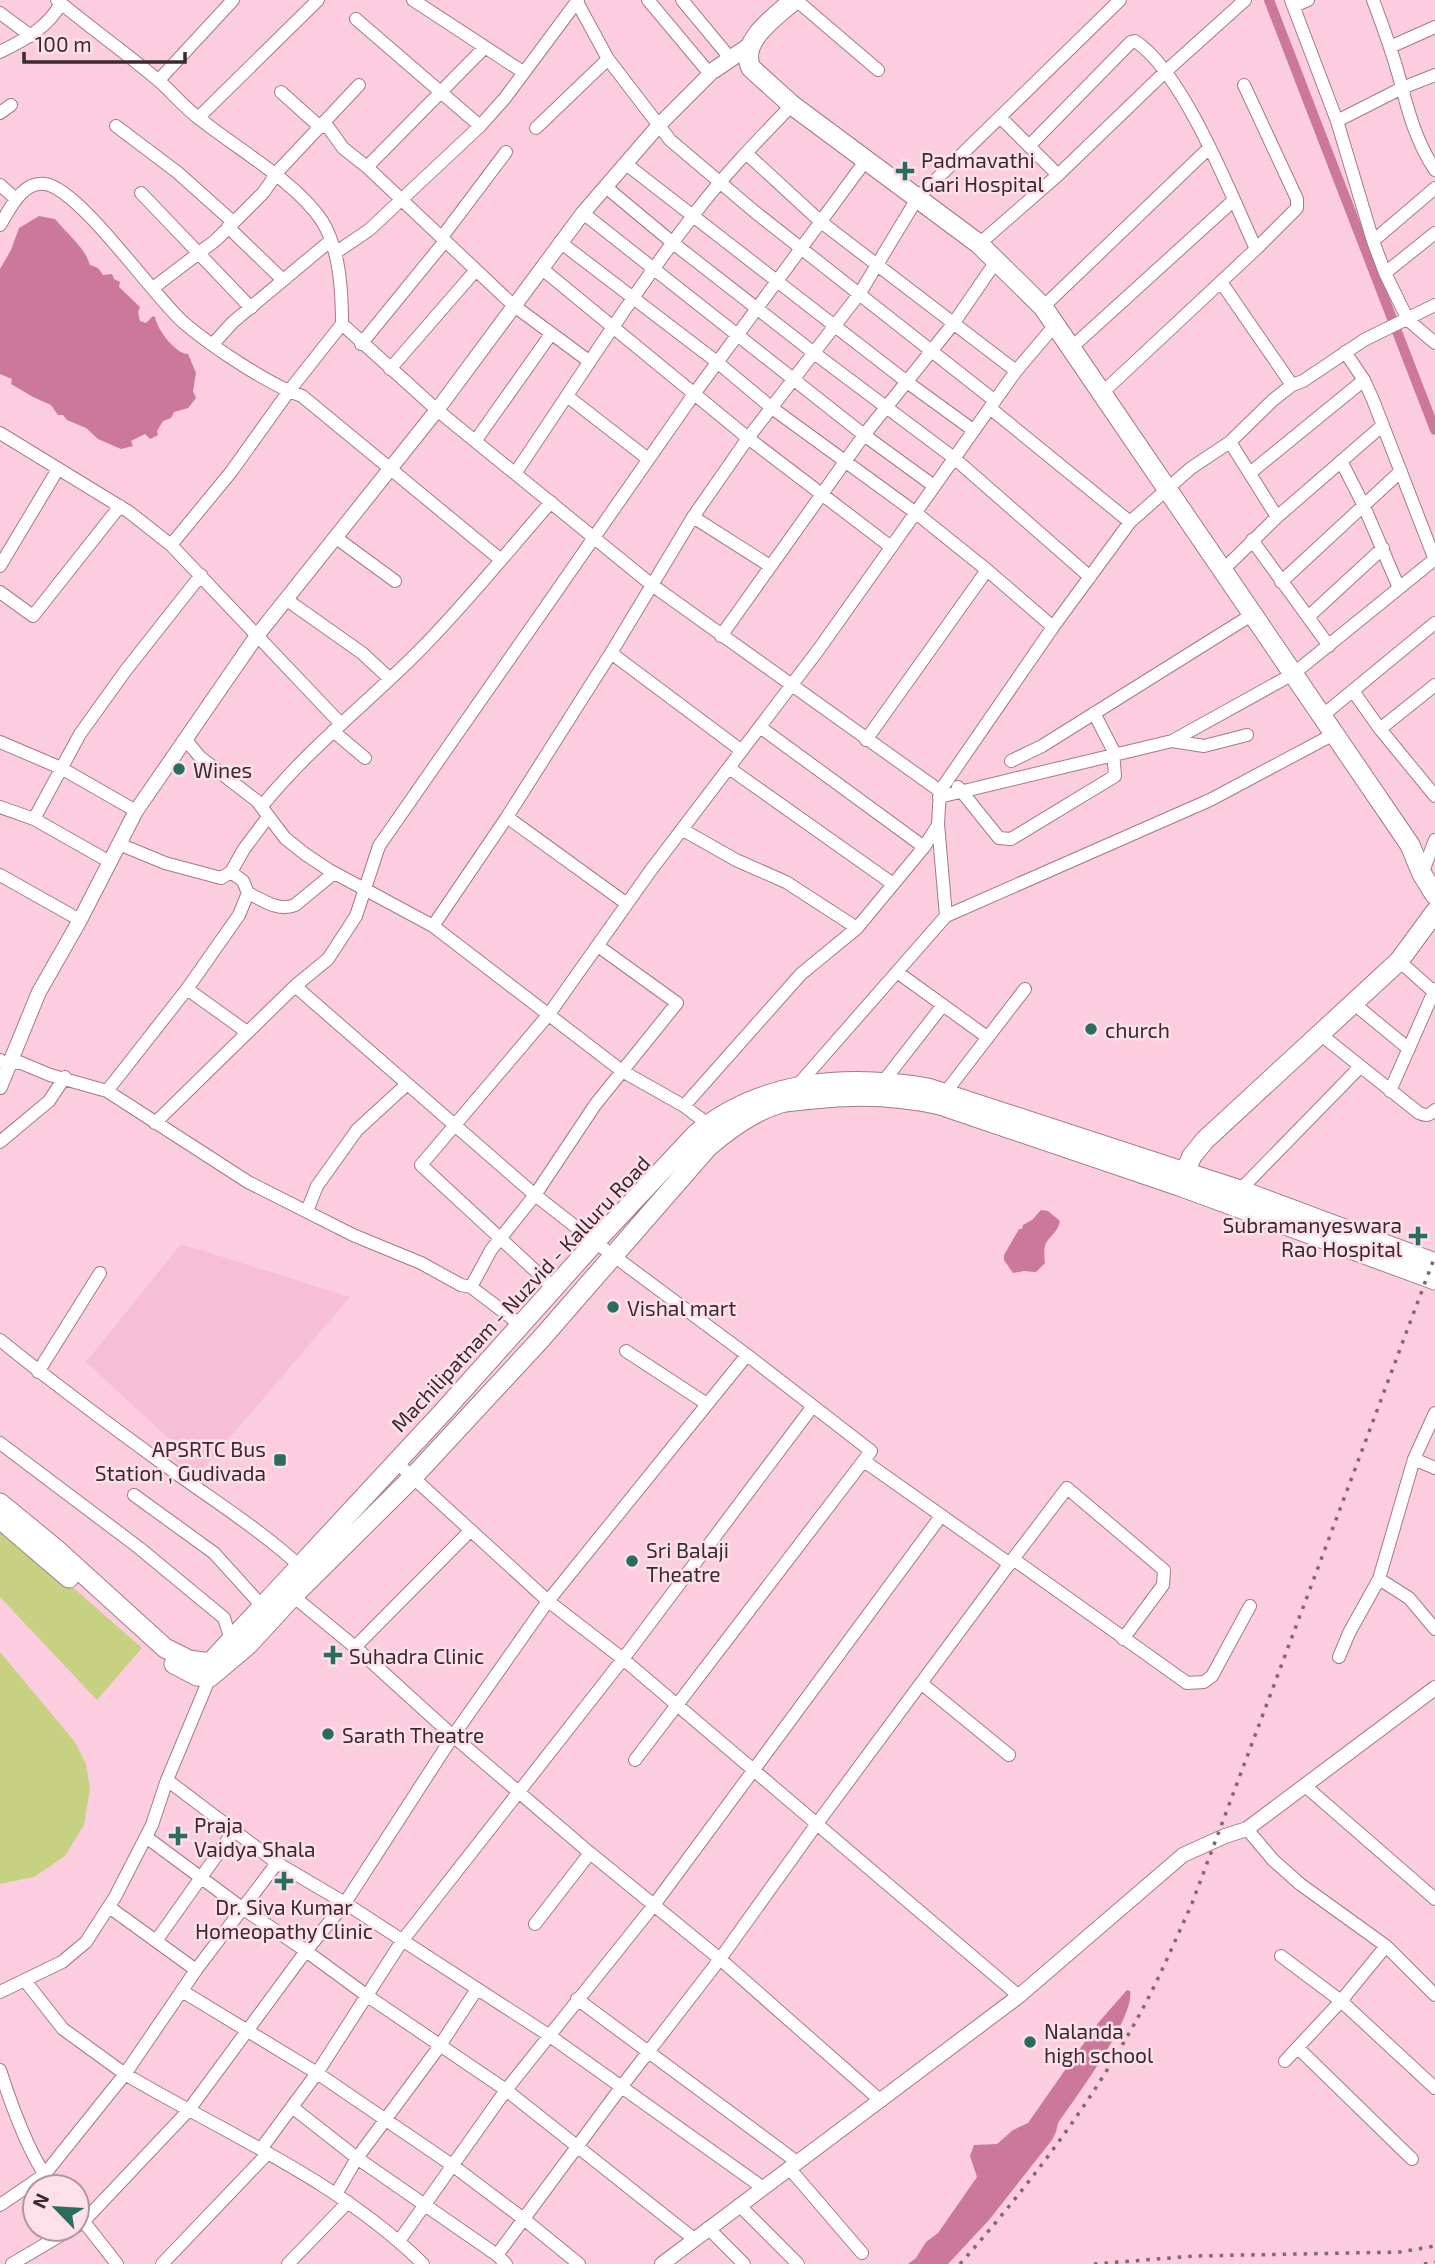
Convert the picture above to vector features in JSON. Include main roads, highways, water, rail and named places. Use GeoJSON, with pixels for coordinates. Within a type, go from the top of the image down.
{"type":"FeatureCollection","features":[{"type":"Feature","properties":{"kind":"highway"},"geometry":{"type":"LineString","coordinates":[[795,0],[749,46],[748,62],[751,68],[792,105],[979,244],[1043,307],[1410,845],[1422,874],[1435,895]]}},
{"type":"Feature","properties":{"kind":"highway"},"geometry":{"type":"LineString","coordinates":[[1181,1179],[1205,1140],[1399,961],[1434,915]]}},
{"type":"Feature","properties":{"kind":"highway","name":"Machilipatnam - Nuzvid - Kalluru Road"},"geometry":{"type":"LineString","coordinates":[[210,1670],[231,1640],[262,1606],[306,1572],[413,1477],[540,1340],[708,1147],[715,1130],[757,1097],[797,1086],[848,1081],[883,1082],[944,1093],[1181,1179]]}},
{"type":"Feature","properties":{"kind":"highway","name":"Machilipatnam - Nuzvid - Kalluru Road"},"geometry":{"type":"LineString","coordinates":[[210,1670],[248,1645],[293,1596],[306,1572],[396,1462],[696,1134],[715,1130],[783,1102],[882,1095],[940,1105],[1181,1179]]}},
{"type":"Feature","properties":{"kind":"highway"},"geometry":{"type":"LineString","coordinates":[[1181,1179],[1240,1190],[1435,1263]]}},
{"type":"Feature","properties":{"kind":"highway"},"geometry":{"type":"LineString","coordinates":[[1181,1179],[1435,1280]]}},
{"type":"Feature","properties":{"kind":"highway"},"geometry":{"type":"LineString","coordinates":[[0,1503],[56,1549],[165,1648],[210,1670]]}},
{"type":"Feature","properties":{"kind":"highway"},"geometry":{"type":"LineString","coordinates":[[0,1519],[154,1651],[197,1676],[210,1670]]}},
{"type":"Feature","properties":{"kind":"main road"},"geometry":{"type":"LineString","coordinates":[[719,66],[749,46]]}},
{"type":"Feature","properties":{"kind":"waterway"},"geometry":{"type":"LineString","coordinates":[[1269,0],[1435,430]]}},
{"type":"Feature","properties":{"kind":"railway"},"geometry":{"type":"LineString","coordinates":[[960,2264],[1011,2204],[1082,2109],[1150,1996],[1191,1906],[1435,1256]]}},
{"type":"Feature","properties":{"kind":"railway"},"geometry":{"type":"LineString","coordinates":[[1094,2264],[1195,2256],[1400,2252],[1435,2246]]}},
{"type":"Feature","properties":{"kind":"railway"},"geometry":{"type":"LineString","coordinates":[[1424,2264],[1435,2262]]}},
{"type":"Feature","properties":{"kind":"place","name":"Padmavathi Gari Hospital"},"geometry":{"type":"Point","coordinates":[905,171]}},
{"type":"Feature","properties":{"kind":"place","name":"Wines"},"geometry":{"type":"Point","coordinates":[179,769]}},
{"type":"Feature","properties":{"kind":"place","name":"church"},"geometry":{"type":"Point","coordinates":[1091,1029]}},
{"type":"Feature","properties":{"kind":"place","name":"Subramanyeswara Rao Hospital"},"geometry":{"type":"Point","coordinates":[1418,1236]}},
{"type":"Feature","properties":{"kind":"place","name":"Vishal mart"},"geometry":{"type":"Point","coordinates":[613,1307]}},
{"type":"Feature","properties":{"kind":"place","name":"APSRTC Bus Station , Gudivada"},"geometry":{"type":"Point","coordinates":[280,1460]}},
{"type":"Feature","properties":{"kind":"place","name":"Sri Balaji Theatre"},"geometry":{"type":"Point","coordinates":[632,1561]}},
{"type":"Feature","properties":{"kind":"place","name":"Suhadra Clinic"},"geometry":{"type":"Point","coordinates":[333,1655]}},
{"type":"Feature","properties":{"kind":"place","name":"Sarath Theatre"},"geometry":{"type":"Point","coordinates":[328,1734]}},
{"type":"Feature","properties":{"kind":"place","name":"Praja Vaidya Shala"},"geometry":{"type":"Point","coordinates":[178,1836]}},
{"type":"Feature","properties":{"kind":"place","name":"Dr. Siva Kumar Homeopathy Clinic"},"geometry":{"type":"Point","coordinates":[284,1881]}},
{"type":"Feature","properties":{"kind":"place","name":"Nalanda high school"},"geometry":{"type":"Point","coordinates":[1030,2042]}}]}
